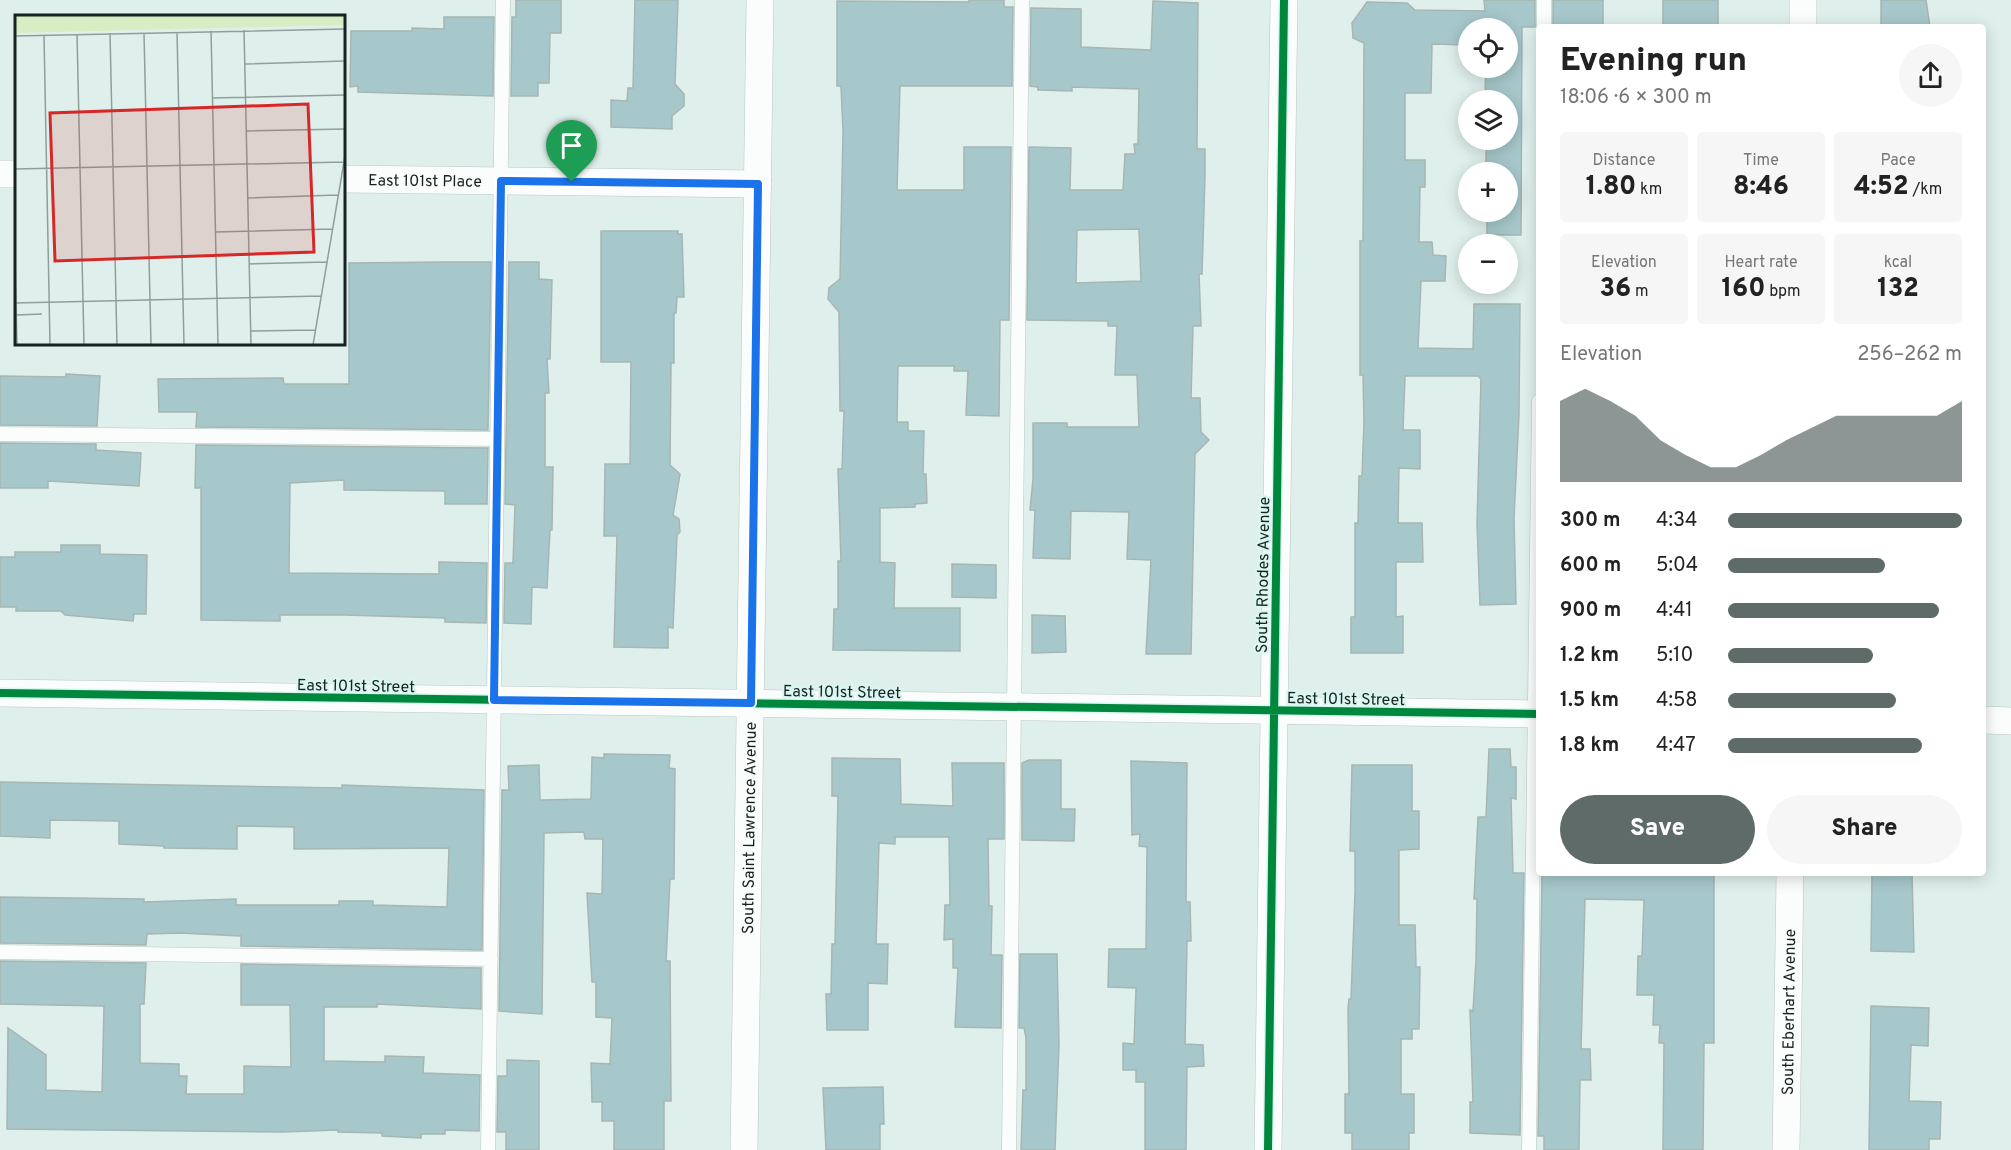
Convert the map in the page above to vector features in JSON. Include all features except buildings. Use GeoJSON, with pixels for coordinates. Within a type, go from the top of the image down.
{"type":"FeatureCollection","features":[{"type":"Feature","properties":{"kind":"street","name":"South Saint Lawrence Avenue"},"geometry":{"type":"LineString","coordinates":[[744,1150],[760,0]]}},
{"type":"Feature","properties":{"kind":"street","name":"South Rhodes Avenue"},"geometry":{"type":"LineString","coordinates":[[1268,1150],[1284,0]]}},
{"type":"Feature","properties":{"kind":"street"},"geometry":{"type":"LineString","coordinates":[[1803,0],[1803,24]]}},
{"type":"Feature","properties":{"kind":"street","name":"East 101st Place"},"geometry":{"type":"LineString","coordinates":[[345,178],[758,184]]}},
{"type":"Feature","properties":{"kind":"street","name":"East 101st Street"},"geometry":{"type":"LineString","coordinates":[[0,693],[1536,714]]}},
{"type":"Feature","properties":{"kind":"street"},"geometry":{"type":"LineString","coordinates":[[1986,720],[2011,721]]}},
{"type":"Feature","properties":{"kind":"street","name":"South Eberhart Avenue"},"geometry":{"type":"LineString","coordinates":[[1786,1150],[1790,876]]}},
{"type":"Feature","properties":{"kind":"lane"},"geometry":{"type":"LineString","coordinates":[[488,1150],[503,0]]}},
{"type":"Feature","properties":{"kind":"lane"},"geometry":{"type":"LineString","coordinates":[[1009,1150],[1022,0]]}},
{"type":"Feature","properties":{"kind":"lane"},"geometry":{"type":"LineString","coordinates":[[1544,0],[1544,24]]}},
{"type":"Feature","properties":{"kind":"lane"},"geometry":{"type":"LineString","coordinates":[[0,434],[497,439]]}},
{"type":"Feature","properties":{"kind":"lane"},"geometry":{"type":"LineString","coordinates":[[1529,1150],[1536,768]]}},
{"type":"Feature","properties":{"kind":"lane"},"geometry":{"type":"LineString","coordinates":[[0,952],[491,959]]}},
{"type":"Feature","properties":{"kind":"cycle path"},"geometry":{"type":"LineString","coordinates":[[1268,1150],[1284,0]]}},
{"type":"Feature","properties":{"kind":"cycle path"},"geometry":{"type":"LineString","coordinates":[[0,693],[1536,714]]}},
{"type":"Feature","properties":{"kind":"route"},"geometry":{"type":"LineString","coordinates":[[501,181],[572,182],[758,184],[751,703],[494,700],[501,181]]}}]}
